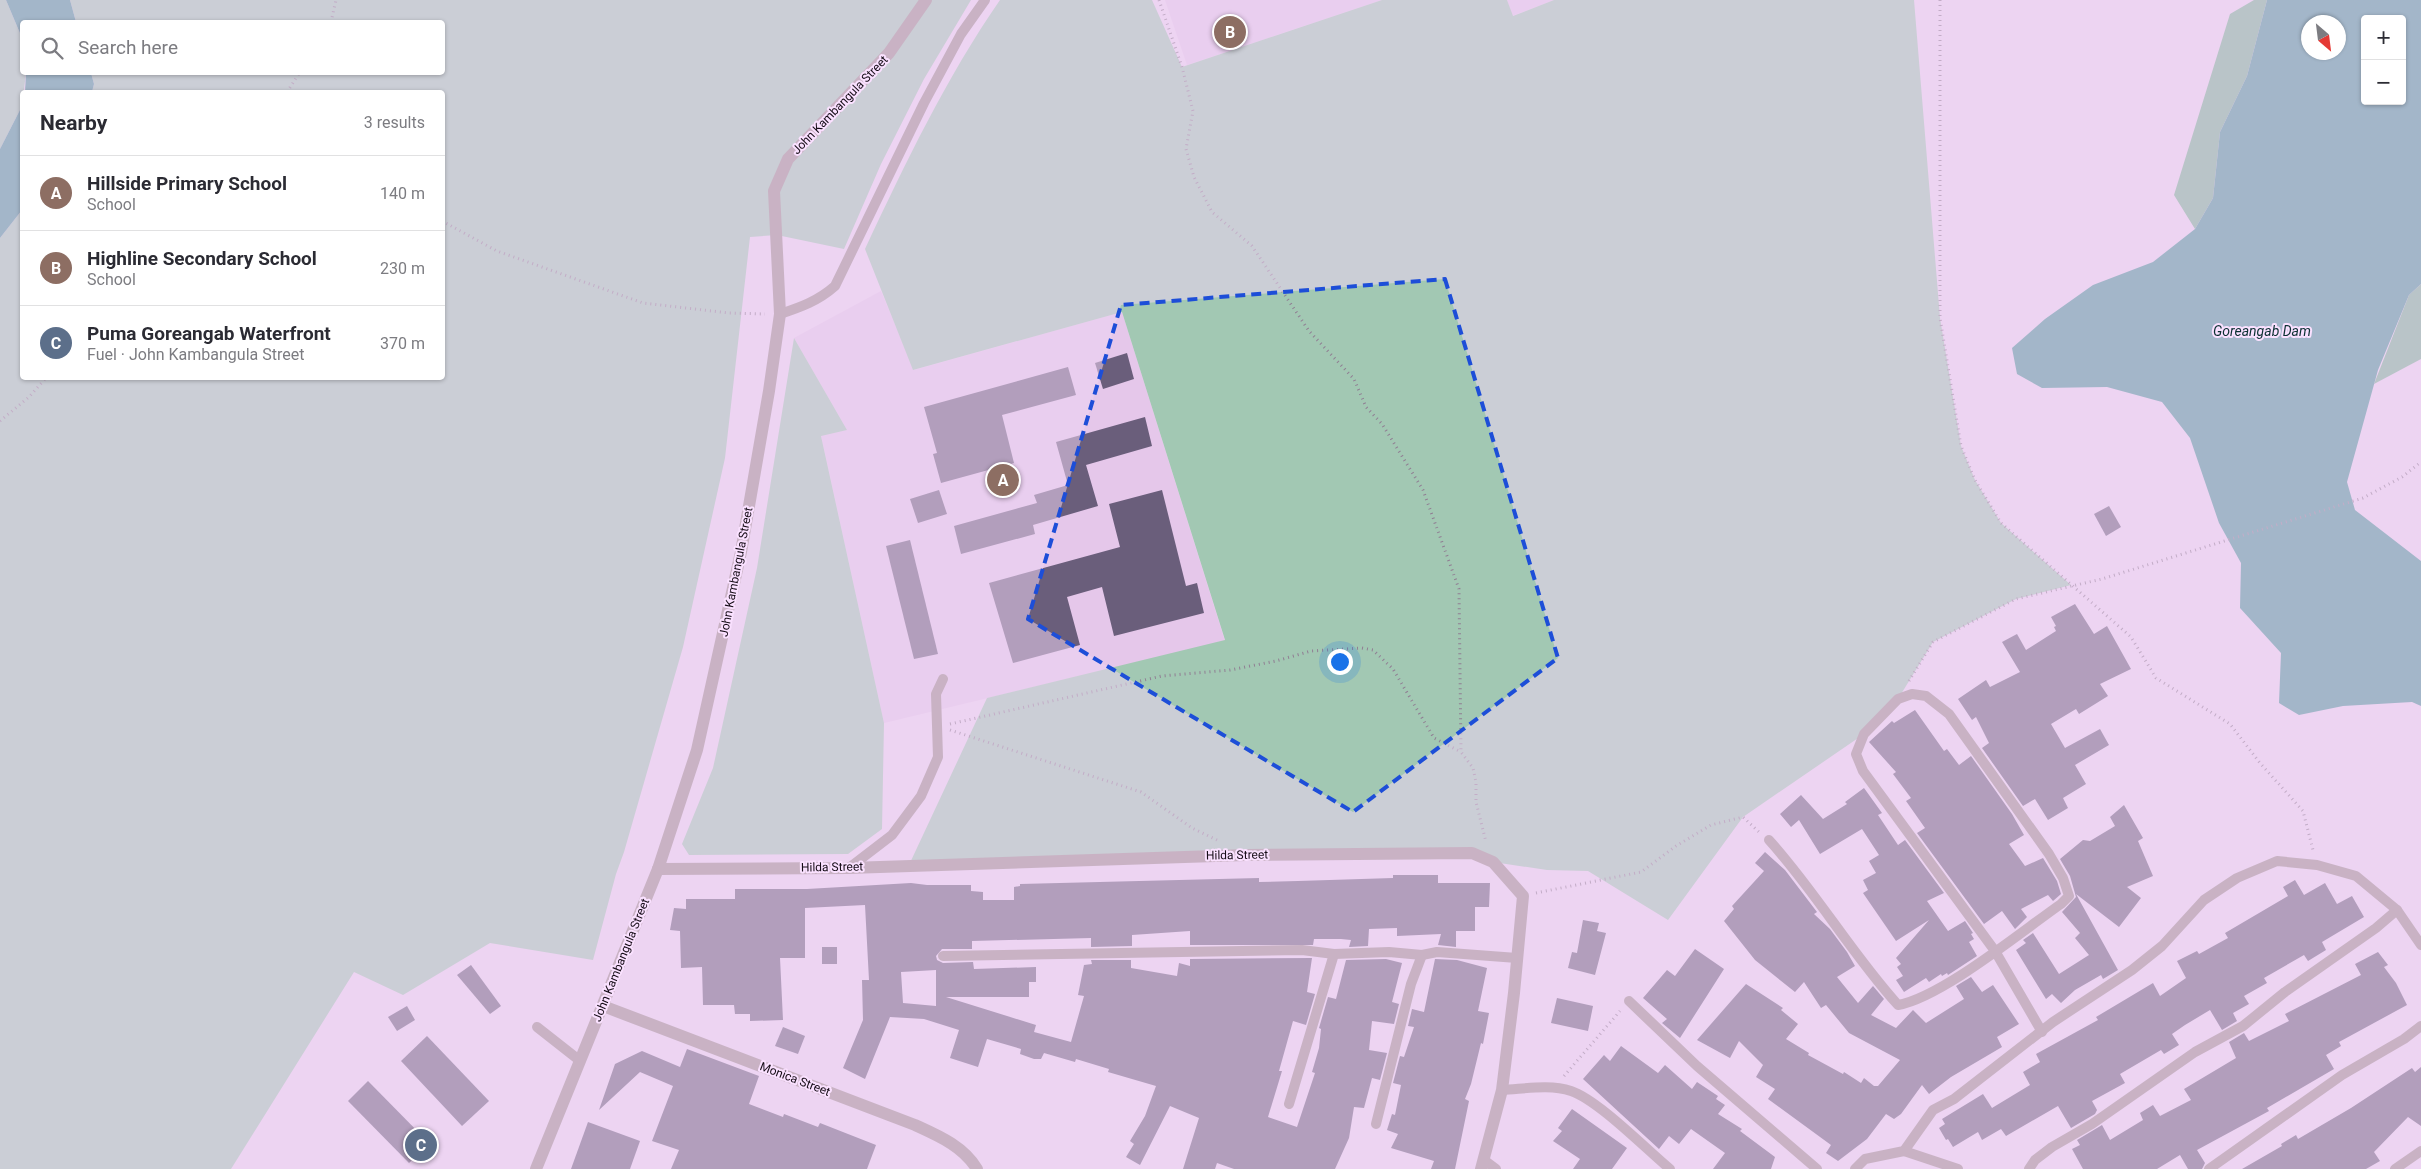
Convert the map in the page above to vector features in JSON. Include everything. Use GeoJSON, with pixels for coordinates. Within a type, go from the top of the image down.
{"type":"FeatureCollection","features":[{"type":"Feature","properties":{"kind":"street","name":"John Kambangula Street"},"geometry":{"type":"LineString","coordinates":[[536,1169],[658,869],[697,750],[722,646],[766,410],[780,314],[774,191],[788,159],[889,53],[926,0]]}},
{"type":"Feature","properties":{"kind":"street","name":"Hilda Street"},"geometry":{"type":"LineString","coordinates":[[658,869],[849,868],[1276,854],[1472,853],[1493,862],[1523,896]]}},
{"type":"Feature","properties":{"kind":"street"},"geometry":{"type":"LineString","coordinates":[[1483,1164],[1502,1090],[1523,896]]}},
{"type":"Feature","properties":{"kind":"street","name":"Monica Street"},"geometry":{"type":"LineString","coordinates":[[603,1006],[948,1139],[971,1160],[977,1169]]}},
{"type":"Feature","properties":{"kind":"lane"},"geometry":{"type":"LineString","coordinates":[[780,314],[807,306],[836,286],[924,103],[961,34],[985,0]]}},
{"type":"Feature","properties":{"kind":"lane"},"geometry":{"type":"LineString","coordinates":[[849,868],[892,835],[921,796],[938,757],[936,694],[942,679]]}},
{"type":"Feature","properties":{"kind":"lane"},"geometry":{"type":"LineString","coordinates":[[1769,840],[1793,866],[1837,924],[1873,978],[1898,1005],[1911,1002],[1938,988],[1995,951],[2061,904],[2069,896],[2067,887],[2049,854],[1949,714],[1926,696],[1912,694],[1898,699],[1864,734],[1856,754],[1863,771],[1876,785],[1995,951],[2042,1032]]}},
{"type":"Feature","properties":{"kind":"lane"},"geometry":{"type":"LineString","coordinates":[[1904,1151],[1933,1110],[1954,1099],[2053,1022],[2099,993],[2162,946],[2204,900],[2237,878],[2277,861],[2317,865],[2356,876],[2397,910],[2421,946]]}},
{"type":"Feature","properties":{"kind":"lane"},"geometry":{"type":"LineString","coordinates":[[2029,1169],[2035,1160],[2052,1147],[2092,1124],[2195,1052],[2243,1026],[2285,992],[2376,928],[2397,910]]}},
{"type":"Feature","properties":{"kind":"lane"},"geometry":{"type":"LineString","coordinates":[[942,956],[1302,950],[1334,954],[1388,952],[1422,955],[1437,952],[1517,958]]}},
{"type":"Feature","properties":{"kind":"lane"},"geometry":{"type":"LineString","coordinates":[[1289,1104],[1334,954]]}},
{"type":"Feature","properties":{"kind":"lane"},"geometry":{"type":"LineString","coordinates":[[1376,1124],[1412,984],[1422,955]]}},
{"type":"Feature","properties":{"kind":"lane"},"geometry":{"type":"LineString","coordinates":[[1629,1001],[1697,1066],[1817,1169]]}},
{"type":"Feature","properties":{"kind":"lane"},"geometry":{"type":"LineString","coordinates":[[2209,1169],[2342,1075],[2404,1039],[2421,1026]]}},
{"type":"Feature","properties":{"kind":"lane"},"geometry":{"type":"LineString","coordinates":[[538,1027],[579,1060]]}},
{"type":"Feature","properties":{"kind":"lane"},"geometry":{"type":"LineString","coordinates":[[1502,1090],[1554,1088],[1572,1092],[1593,1103],[1670,1169]]}},
{"type":"Feature","properties":{"kind":"lane"},"geometry":{"type":"LineString","coordinates":[[1855,1169],[1865,1160],[1904,1151],[1958,1169]]}},
{"type":"Feature","properties":{"kind":"lane"},"geometry":{"type":"LineString","coordinates":[[2395,1169],[2421,1151]]}},
{"type":"Feature","properties":{"kind":"lane"},"geometry":{"type":"LineString","coordinates":[[1483,1164],[1496,1169]]}},
{"type":"Feature","properties":{"kind":"path"},"geometry":{"type":"LineString","coordinates":[[331,20],[336,0]]}},
{"type":"Feature","properties":{"kind":"path"},"geometry":{"type":"LineString","coordinates":[[1159,0],[1182,67],[1193,111],[1186,149],[1194,177],[1212,212],[1252,246],[1310,331],[1354,379],[1366,407],[1382,424],[1423,490],[1459,589],[1461,752]]}},
{"type":"Feature","properties":{"kind":"path"},"geometry":{"type":"LineString","coordinates":[[1940,0],[1940,318],[1961,446],[1975,480],[2001,522],[2130,637],[2156,678],[2230,724],[2260,763],[2303,810],[2317,865]]}},
{"type":"Feature","properties":{"kind":"path"},"geometry":{"type":"LineString","coordinates":[[288,90],[298,75]]}},
{"type":"Feature","properties":{"kind":"path"},"geometry":{"type":"LineString","coordinates":[[445,223],[496,251],[643,303],[729,313],[780,314]]}},
{"type":"Feature","properties":{"kind":"path"},"geometry":{"type":"LineString","coordinates":[[0,421],[29,397],[44,380]]}},
{"type":"Feature","properties":{"kind":"path"},"geometry":{"type":"LineString","coordinates":[[1898,699],[1933,642],[2016,599],[2071,584],[2102,579],[2363,498],[2402,477],[2421,462]]}},
{"type":"Feature","properties":{"kind":"path"},"geometry":{"type":"LineString","coordinates":[[937,726],[1162,676],[1230,670],[1276,661],[1311,651],[1362,648],[1373,650],[1393,668],[1434,738],[1461,752],[1473,768],[1481,830],[1493,862]]}},
{"type":"Feature","properties":{"kind":"path"},"geometry":{"type":"LineString","coordinates":[[937,726],[1140,792],[1192,828],[1223,843]]}},
{"type":"Feature","properties":{"kind":"path"},"geometry":{"type":"LineString","coordinates":[[1523,896],[1641,872],[1676,846],[1711,825],[1742,817],[1769,840]]}},
{"type":"Feature","properties":{"kind":"path"},"geometry":{"type":"LineString","coordinates":[[1554,1088],[1629,1001]]}},
{"type":"Feature","properties":{"kind":"highlighted area"},"geometry":{"type":"Polygon","coordinates":[[[1445,279],[1558,658],[1353,812],[1028,619],[1121,305],[1445,279]]]}},
{"type":"Feature","properties":{"kind":"shaded area"},"geometry":{"type":"Polygon","coordinates":[[[0,0],[6,0],[20,33],[20,75],[26,75],[24,90],[20,90],[20,110],[0,149],[0,0]]]}},
{"type":"Feature","properties":{"kind":"shaded area"},"geometry":{"type":"Polygon","coordinates":[[[70,0],[971,0],[924,79],[881,164],[844,249],[777,235],[750,237],[725,458],[683,647],[616,874],[593,960],[490,943],[403,995],[354,972],[231,1169],[0,1169],[0,238],[20,213],[20,380],[445,380],[445,90],[92,90],[94,84],[92,75],[445,75],[445,20],[75,20],[70,0]]]}},
{"type":"Feature","properties":{"kind":"shaded area"},"geometry":{"type":"Polygon","coordinates":[[[1000,0],[1152,0],[1182,67],[1382,0],[1507,0],[1513,16],[1554,0],[1914,0],[1940,318],[1961,446],[1975,480],[2001,523],[2071,585],[2016,599],[1933,642],[1898,699],[1864,734],[1743,817],[1668,920],[1588,871],[1547,870],[1493,862],[1472,853],[909,865],[987,698],[1225,640],[1122,312],[913,370],[865,249],[911,153],[944,91],[1000,0]]]}},
{"type":"Feature","properties":{"kind":"shaded area"},"geometry":{"type":"Polygon","coordinates":[[[1165,0],[1382,0],[1187,65],[1165,0]]]}},
{"type":"Feature","properties":{"kind":"shaded area"},"geometry":{"type":"Polygon","coordinates":[[[1507,0],[1554,0],[1512,16],[1507,0]]]}},
{"type":"Feature","properties":{"kind":"shaded area"},"geometry":{"type":"Polygon","coordinates":[[[2254,0],[2267,0],[2247,76],[2220,132],[2213,198],[2195,229],[2174,195],[2230,14],[2254,0]]]}},
{"type":"Feature","properties":{"kind":"shaded area"},"geometry":{"type":"Polygon","coordinates":[[[2421,284],[2421,359],[2374,384],[2409,295],[2421,284]]]}},
{"type":"Feature","properties":{"kind":"shaded area"},"geometry":{"type":"Polygon","coordinates":[[[881,291],[914,370],[1122,312],[1225,641],[884,723],[821,435],[847,430],[794,338],[881,291]]]}},
{"type":"Feature","properties":{"kind":"shaded area"},"geometry":{"type":"Polygon","coordinates":[[[794,338],[847,430],[821,436],[884,723],[882,829],[848,854],[689,855],[682,844],[713,768],[757,568],[794,338]]]}},
{"type":"Feature","properties":{"kind":"water"},"geometry":{"type":"Polygon","coordinates":[[[6,0],[70,0],[75,20],[20,20],[20,33],[6,0]]]}},
{"type":"Feature","properties":{"kind":"water","name":"Goreangab Dam"},"geometry":{"type":"Polygon","coordinates":[[[2267,0],[2421,0],[2421,284],[2409,295],[2378,370],[2347,482],[2355,510],[2421,561],[2421,706],[2412,702],[2343,706],[2299,715],[2279,703],[2281,653],[2240,608],[2241,563],[2219,523],[2190,438],[2162,402],[2107,387],[2042,388],[2017,374],[2012,348],[2045,319],[2093,285],[2153,262],[2195,229],[2213,198],[2220,132],[2247,76],[2267,0]]]}},
{"type":"Feature","properties":{"kind":"water"},"geometry":{"type":"Polygon","coordinates":[[[26,75],[92,75],[94,84],[92,90],[25,90],[26,75]]]}},
{"type":"Feature","properties":{"kind":"water"},"geometry":{"type":"Polygon","coordinates":[[[20,110],[20,213],[0,238],[0,149],[20,110]]]}},
{"type":"Feature","properties":{"kind":"building"},"geometry":{"type":"Polygon","coordinates":[[[1127,353],[1134,379],[1103,389],[1095,363],[1127,353]]]}},
{"type":"Feature","properties":{"kind":"building"},"geometry":{"type":"Polygon","coordinates":[[[1068,367],[1076,395],[1002,415],[1014,463],[941,483],[933,454],[937,453],[924,407],[1068,367]]]}},
{"type":"Feature","properties":{"kind":"building"},"geometry":{"type":"Polygon","coordinates":[[[1145,417],[1152,446],[1086,465],[1098,506],[1033,525],[1035,534],[961,554],[954,526],[1037,503],[1034,495],[1068,485],[1056,442],[1145,417]]]}},
{"type":"Feature","properties":{"kind":"building"},"geometry":{"type":"Polygon","coordinates":[[[939,490],[947,514],[918,523],[910,499],[939,490]]]}},
{"type":"Feature","properties":{"kind":"building"},"geometry":{"type":"Polygon","coordinates":[[[1162,490],[1186,586],[1197,583],[1204,613],[1114,636],[1102,587],[1067,597],[1080,645],[1013,663],[989,583],[1120,547],[1109,504],[1162,490]]]}},
{"type":"Feature","properties":{"kind":"building"},"geometry":{"type":"Polygon","coordinates":[[[2109,506],[2121,527],[2106,536],[2094,514],[2109,506]]]}},
{"type":"Feature","properties":{"kind":"building"},"geometry":{"type":"Polygon","coordinates":[[[910,540],[938,654],[914,659],[886,546],[910,540]]]}},
{"type":"Feature","properties":{"kind":"building"},"geometry":{"type":"Polygon","coordinates":[[[2075,604],[2094,634],[2107,626],[2131,669],[2100,684],[2108,696],[2079,714],[2076,709],[2051,724],[2065,748],[2100,729],[2109,745],[2075,765],[2086,784],[2063,798],[2068,808],[2048,820],[2035,799],[2023,806],[1982,748],[1989,743],[1976,717],[1972,720],[1958,699],[1986,680],[1990,687],[2020,672],[2002,642],[2017,634],[2026,650],[2056,631],[2054,627],[2056,626],[2051,617],[2075,604]]]}},
{"type":"Feature","properties":{"kind":"building"},"geometry":{"type":"Polygon","coordinates":[[[1915,710],[1944,751],[1947,749],[1959,765],[1971,756],[2012,814],[2024,835],[2009,844],[2025,866],[2043,858],[2057,881],[2061,894],[2053,901],[2048,895],[2021,909],[2027,917],[2015,929],[2002,911],[1984,924],[1917,833],[1925,828],[1906,801],[1911,798],[1893,774],[1896,772],[1869,742],[1892,721],[1894,723],[1915,710]]]}},
{"type":"Feature","properties":{"kind":"building"},"geometry":{"type":"Polygon","coordinates":[[[1864,788],[1882,813],[1878,815],[1898,845],[1905,840],[1944,893],[1927,901],[1948,931],[1965,921],[1973,933],[1971,934],[1974,939],[1969,942],[1977,956],[1948,975],[1947,973],[1942,976],[1941,974],[1929,982],[1926,978],[1904,992],[1896,980],[1903,976],[1897,967],[1901,964],[1896,958],[1929,920],[1896,941],[1863,893],[1868,890],[1863,880],[1876,873],[1869,861],[1879,855],[1862,829],[1820,854],[1799,820],[1791,827],[1780,814],[1801,795],[1823,819],[1847,804],[1845,802],[1864,788]]]}},
{"type":"Feature","properties":{"kind":"building"},"geometry":{"type":"Polygon","coordinates":[[[2124,805],[2143,838],[2138,841],[2153,876],[2127,887],[2141,898],[2119,927],[2076,894],[2118,970],[2103,979],[2101,975],[2075,990],[2061,1003],[2052,994],[2046,999],[2016,950],[2026,943],[2023,940],[2033,933],[2059,974],[2089,955],[2075,938],[2080,933],[2062,912],[2076,897],[2070,876],[2060,859],[2083,840],[2090,841],[2115,826],[2110,817],[2124,805]]]}},
{"type":"Feature","properties":{"kind":"building"},"geometry":{"type":"Polygon","coordinates":[[[1765,852],[1785,870],[1817,912],[1814,914],[1830,929],[1847,952],[1855,966],[1837,977],[1858,1003],[1873,986],[1884,999],[1871,1015],[1896,1028],[1913,1010],[1926,1023],[1964,999],[1956,986],[1971,977],[1982,992],[1993,985],[2019,1024],[1997,1037],[2002,1047],[1951,1077],[1929,1094],[1922,1085],[1901,1114],[1894,1119],[1886,1114],[1867,1139],[1838,1161],[1826,1153],[1831,1145],[1768,1099],[1775,1089],[1756,1077],[1763,1065],[1739,1041],[1730,1058],[1697,1040],[1746,984],[1783,1008],[1781,1010],[1798,1024],[1786,1039],[1809,1053],[1808,1055],[1843,1074],[1844,1072],[1861,1083],[1864,1078],[1874,1086],[1878,1086],[1900,1060],[1849,1033],[1826,1005],[1821,1008],[1804,982],[1795,992],[1755,960],[1724,921],[1734,909],[1732,906],[1764,871],[1755,863],[1765,852]]]}},
{"type":"Feature","properties":{"kind":"building"},"geometry":{"type":"Polygon","coordinates":[[[1393,875],[1438,875],[1438,883],[1490,883],[1489,907],[1475,907],[1475,931],[1456,931],[1456,947],[1438,945],[1441,934],[1397,936],[1397,928],[1369,929],[1368,946],[1349,947],[1351,940],[1341,939],[1314,939],[1313,945],[1190,945],[1190,931],[1132,935],[1132,946],[1091,947],[1091,938],[972,941],[972,949],[942,949],[936,956],[937,960],[943,963],[973,962],[974,969],[1036,967],[1036,982],[1029,982],[1029,997],[946,997],[1036,1025],[1034,1032],[1071,1042],[1084,996],[1078,995],[1084,965],[1092,964],[1091,960],[1131,960],[1131,968],[1177,976],[1179,963],[1190,966],[1190,959],[1312,958],[1307,992],[1315,994],[1306,1025],[1293,1021],[1279,1071],[1282,1071],[1268,1117],[1297,1127],[1315,1073],[1312,1072],[1319,1048],[1321,1029],[1319,1028],[1328,997],[1336,999],[1346,960],[1386,959],[1402,963],[1392,1002],[1399,1004],[1394,1024],[1372,1021],[1369,1050],[1387,1053],[1380,1080],[1372,1078],[1364,1108],[1354,1107],[1349,1138],[1335,1169],[1234,1169],[1217,1163],[1215,1169],[1183,1169],[1199,1118],[1170,1106],[1140,1165],[1126,1157],[1134,1144],[1130,1141],[1145,1116],[1156,1086],[1108,1072],[1109,1069],[1076,1059],[1075,1062],[1044,1053],[1041,1059],[1034,1059],[1020,1054],[1021,1049],[987,1039],[978,1067],[950,1058],[959,1030],[924,1019],[890,1017],[865,1079],[843,1068],[863,1020],[862,980],[869,980],[865,905],[805,908],[805,958],[780,958],[783,1020],[750,1021],[750,1014],[735,1014],[734,1005],[703,1005],[702,967],[681,968],[680,931],[670,930],[674,908],[686,909],[686,899],[735,899],[735,889],[807,889],[911,883],[971,885],[971,891],[983,892],[983,900],[1014,900],[1014,887],[1020,886],[1020,884],[1259,878],[1259,882],[1393,878],[1393,875]],[[936,970],[901,972],[903,1003],[936,1006],[936,970]]]}},
{"type":"Feature","properties":{"kind":"building"},"geometry":{"type":"Polygon","coordinates":[[[2295,880],[2304,895],[2325,883],[2337,904],[2352,896],[2364,917],[2322,942],[2326,950],[2308,961],[2304,955],[2264,978],[2267,983],[2244,996],[2249,1004],[2233,1013],[2237,1021],[2222,1030],[2210,1010],[2185,1025],[2172,1034],[2179,1045],[2164,1054],[2161,1050],[2120,1074],[2125,1083],[2092,1101],[2097,1110],[2095,1114],[2071,1128],[2058,1106],[2006,1136],[2001,1129],[1982,1140],[1978,1132],[1953,1147],[1948,1139],[1946,1140],[1939,1128],[1945,1124],[1942,1119],[1983,1094],[1992,1108],[2030,1085],[2023,1072],[2040,1062],[2036,1054],[2098,1020],[2096,1017],[2153,983],[2160,996],[2186,978],[2177,961],[2197,951],[2199,954],[2228,938],[2225,933],[2288,896],[2283,887],[2295,880]]]}},
{"type":"Feature","properties":{"kind":"building"},"geometry":{"type":"Polygon","coordinates":[[[1583,920],[1599,923],[1597,931],[1606,933],[1595,975],[1568,968],[1572,952],[1577,953],[1583,920]]]}},
{"type":"Feature","properties":{"kind":"building"},"geometry":{"type":"Polygon","coordinates":[[[822,947],[837,947],[837,964],[822,964],[822,947]]]}},
{"type":"Feature","properties":{"kind":"building"},"geometry":{"type":"Polygon","coordinates":[[[1695,949],[1724,969],[1680,1038],[1662,1023],[1667,1019],[1643,998],[1667,970],[1675,976],[1695,949]]]}},
{"type":"Feature","properties":{"kind":"building"},"geometry":{"type":"Polygon","coordinates":[[[2378,952],[2388,965],[2384,967],[2396,983],[2407,1005],[2339,1042],[2341,1046],[2326,1055],[2334,1069],[2267,1108],[2269,1111],[2197,1150],[2205,1163],[2202,1169],[2188,1169],[2180,1155],[2157,1169],[2083,1169],[2072,1149],[2080,1145],[2077,1140],[2102,1125],[2110,1140],[2143,1120],[2140,1113],[2153,1105],[2160,1116],[2191,1100],[2184,1089],[2236,1058],[2229,1042],[2244,1033],[2249,1041],[2289,1021],[2285,1014],[2361,975],[2355,964],[2378,952]]]}},
{"type":"Feature","properties":{"kind":"building"},"geometry":{"type":"Polygon","coordinates":[[[1435,959],[1457,960],[1487,968],[1478,1011],[1489,1013],[1483,1044],[1481,1043],[1471,1084],[1465,1099],[1469,1101],[1455,1169],[1431,1169],[1434,1161],[1391,1148],[1398,1134],[1387,1130],[1392,1114],[1395,1115],[1401,1085],[1393,1083],[1400,1056],[1404,1057],[1414,1027],[1408,1026],[1412,1009],[1424,1012],[1435,959]]]}},
{"type":"Feature","properties":{"kind":"building"},"geometry":{"type":"Polygon","coordinates":[[[471,965],[501,1006],[490,1014],[457,975],[471,965]]]}},
{"type":"Feature","properties":{"kind":"building"},"geometry":{"type":"Polygon","coordinates":[[[1557,998],[1593,1006],[1588,1031],[1551,1023],[1557,998]]]}},
{"type":"Feature","properties":{"kind":"building"},"geometry":{"type":"Polygon","coordinates":[[[407,1006],[415,1020],[397,1031],[388,1017],[407,1006]]]}},
{"type":"Feature","properties":{"kind":"building"},"geometry":{"type":"Polygon","coordinates":[[[783,1027],[805,1036],[798,1054],[775,1046],[783,1027]]]}},
{"type":"Feature","properties":{"kind":"building"},"geometry":{"type":"Polygon","coordinates":[[[427,1036],[489,1101],[462,1126],[401,1061],[427,1036]]]}},
{"type":"Feature","properties":{"kind":"building"},"geometry":{"type":"Polygon","coordinates":[[[1621,1046],[1658,1073],[1665,1065],[1692,1089],[1697,1082],[1718,1096],[1716,1099],[1725,1105],[1718,1114],[1742,1129],[1740,1131],[1775,1157],[1771,1169],[1713,1169],[1725,1153],[1691,1129],[1679,1144],[1669,1136],[1659,1149],[1583,1079],[1604,1055],[1610,1061],[1621,1046]]]}},
{"type":"Feature","properties":{"kind":"building"},"geometry":{"type":"Polygon","coordinates":[[[687,1049],[759,1076],[749,1104],[783,1117],[784,1114],[818,1127],[820,1123],[876,1145],[867,1169],[671,1169],[679,1150],[652,1141],[673,1086],[640,1072],[599,1110],[615,1064],[642,1051],[680,1067],[687,1049]]]}},
{"type":"Feature","properties":{"kind":"building"},"geometry":{"type":"Polygon","coordinates":[[[2421,1067],[2421,1126],[2408,1117],[2374,1152],[2380,1161],[2366,1169],[2242,1169],[2282,1146],[2281,1144],[2296,1135],[2298,1139],[2351,1108],[2412,1068],[2415,1072],[2421,1067]]]}},
{"type":"Feature","properties":{"kind":"building"},"geometry":{"type":"Polygon","coordinates":[[[368,1081],[430,1144],[409,1163],[348,1101],[368,1081]]]}},
{"type":"Feature","properties":{"kind":"building"},"geometry":{"type":"Polygon","coordinates":[[[1572,1109],[1627,1148],[1612,1169],[1573,1169],[1580,1159],[1553,1141],[1562,1131],[1558,1128],[1572,1109]]]}},
{"type":"Feature","properties":{"kind":"building"},"geometry":{"type":"Polygon","coordinates":[[[588,1122],[640,1141],[630,1169],[571,1169],[588,1122]]]}},
{"type":"Feature","properties":{"kind":"place","name":"Highline Secondary School"},"geometry":{"type":"Point","coordinates":[1230,32]}},
{"type":"Feature","properties":{"kind":"place","name":"Hillside Primary School"},"geometry":{"type":"Point","coordinates":[1003,480]}},
{"type":"Feature","properties":{"kind":"place","name":"Puma Goreangab Waterfront"},"geometry":{"type":"Point","coordinates":[421,1145]}}]}
